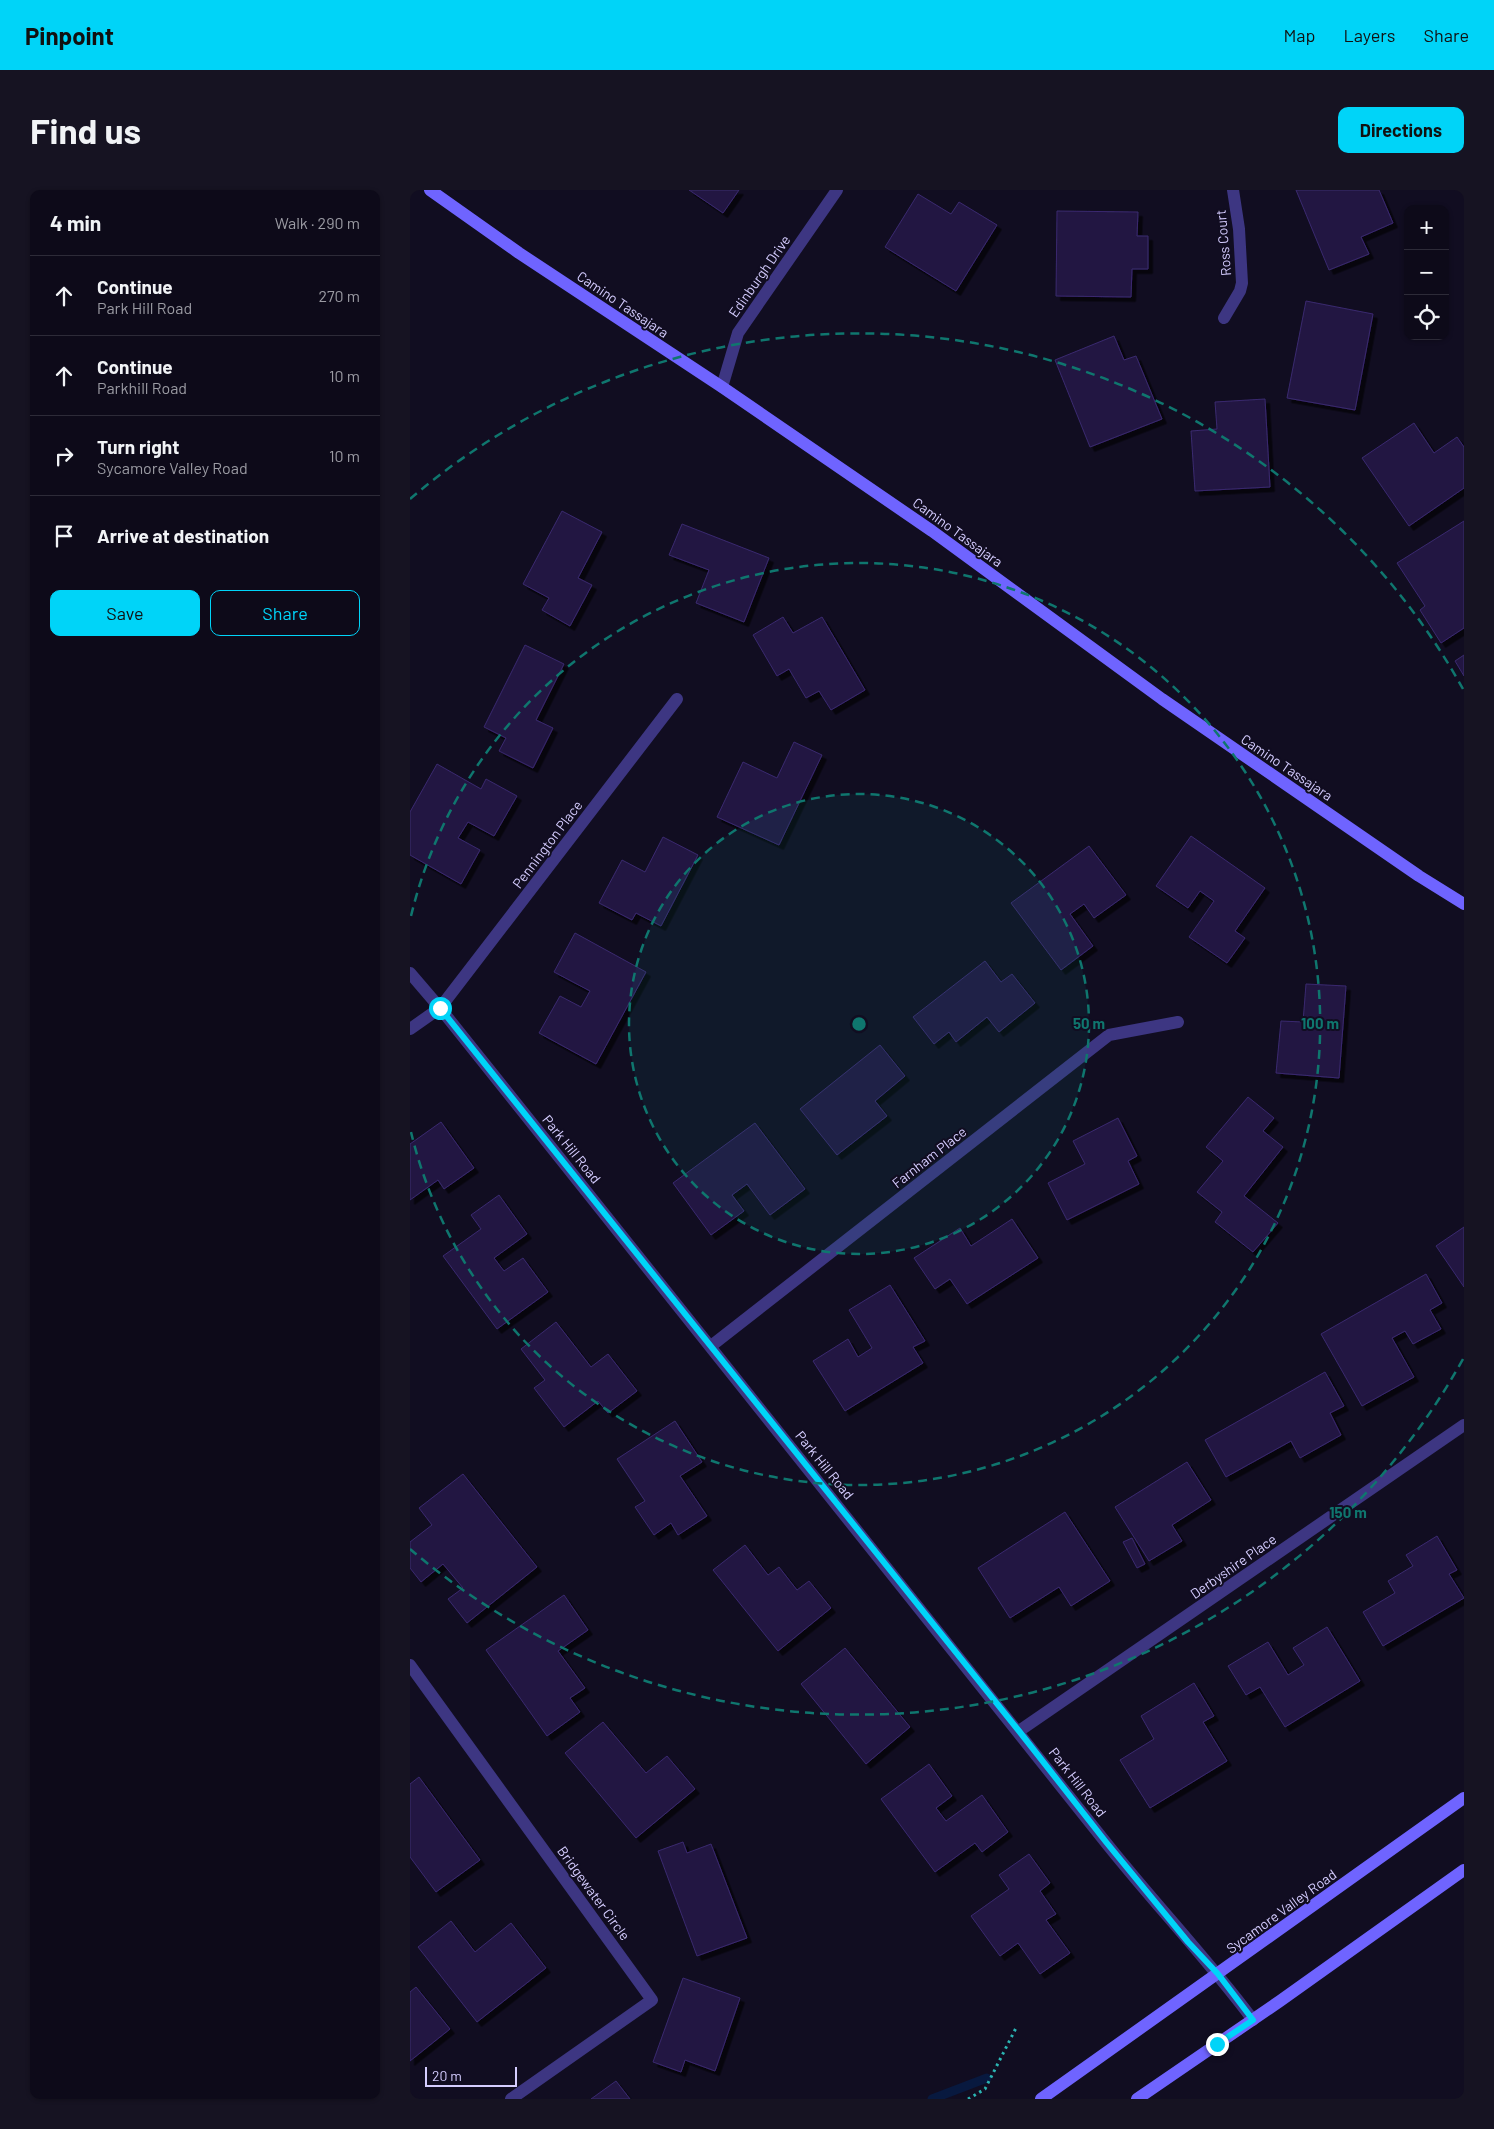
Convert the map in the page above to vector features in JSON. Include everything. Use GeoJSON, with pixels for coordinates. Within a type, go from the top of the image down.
{"type":"FeatureCollection","features":[{"type":"Feature","properties":{"kind":"street","name":"Camino Tassajara"},"geometry":{"type":"LineString","coordinates":[[430,190],[519,253],[722,387],[932,531],[1162,699],[1419,876],[1464,904]]}},
{"type":"Feature","properties":{"kind":"street","name":"Edinburgh Drive"},"geometry":{"type":"LineString","coordinates":[[722,387],[738,333],[837,190]]}},
{"type":"Feature","properties":{"kind":"street","name":"Ross Court"},"geometry":{"type":"LineString","coordinates":[[1224,318],[1240,291],[1242,282],[1239,229],[1233,190]]}},
{"type":"Feature","properties":{"kind":"street","name":"Pennington Place"},"geometry":{"type":"LineString","coordinates":[[410,1028],[440,1008],[677,699]]}},
{"type":"Feature","properties":{"kind":"street","name":"Park Hill Road"},"geometry":{"type":"LineString","coordinates":[[410,973],[711,1346],[1106,1842],[1188,1942],[1218,1974],[1253,2020]]}},
{"type":"Feature","properties":{"kind":"street","name":"Farnham Place"},"geometry":{"type":"LineString","coordinates":[[711,1346],[1109,1035],[1178,1022]]}},
{"type":"Feature","properties":{"kind":"street","name":"Derbyshire Place"},"geometry":{"type":"LineString","coordinates":[[1019,1731],[1464,1425]]}},
{"type":"Feature","properties":{"kind":"street","name":"Bridgewater Circle"},"geometry":{"type":"LineString","coordinates":[[410,1665],[652,2000],[511,2099]]}},
{"type":"Feature","properties":{"kind":"street","name":"Sycamore Valley Road"},"geometry":{"type":"LineString","coordinates":[[1041,2099],[1464,1798]]}},
{"type":"Feature","properties":{"kind":"street"},"geometry":{"type":"LineString","coordinates":[[1136,2099],[1253,2020],[1464,1870]]}},
{"type":"Feature","properties":{"kind":"path"},"geometry":{"type":"LineString","coordinates":[[968,2099],[985,2088],[1017,2026]]}},
{"type":"Feature","properties":{"kind":"building"},"geometry":{"type":"Polygon","coordinates":[[[689,190],[739,190],[723,213],[689,190]]]}},
{"type":"Feature","properties":{"kind":"building"},"geometry":{"type":"Polygon","coordinates":[[[1296,190],[1379,190],[1393,223],[1361,237],[1369,254],[1329,270],[1296,190]]]}},
{"type":"Feature","properties":{"kind":"building"},"geometry":{"type":"Polygon","coordinates":[[[918,194],[951,214],[959,202],[997,225],[956,291],[885,247],[918,194]]]}},
{"type":"Feature","properties":{"kind":"building"},"geometry":{"type":"Polygon","coordinates":[[[1057,211],[1138,212],[1137,236],[1148,236],[1148,269],[1132,269],[1131,297],[1056,296],[1057,211]]]}},
{"type":"Feature","properties":{"kind":"building"},"geometry":{"type":"Polygon","coordinates":[[[1306,301],[1373,314],[1355,410],[1287,398],[1306,301]]]}},
{"type":"Feature","properties":{"kind":"building"},"geometry":{"type":"Polygon","coordinates":[[[1114,336],[1124,360],[1136,356],[1162,419],[1090,447],[1055,360],[1114,336]]]}},
{"type":"Feature","properties":{"kind":"building"},"geometry":{"type":"Polygon","coordinates":[[[1265,399],[1270,487],[1195,491],[1191,431],[1217,429],[1215,402],[1265,399]]]}},
{"type":"Feature","properties":{"kind":"building"},"geometry":{"type":"Polygon","coordinates":[[[1414,423],[1434,453],[1457,437],[1464,447],[1464,488],[1409,526],[1362,458],[1414,423]]]}},
{"type":"Feature","properties":{"kind":"building"},"geometry":{"type":"Polygon","coordinates":[[[562,511],[602,532],[578,578],[592,585],[570,626],[542,610],[549,598],[523,584],[562,511]]]}},
{"type":"Feature","properties":{"kind":"building"},"geometry":{"type":"Polygon","coordinates":[[[1464,521],[1464,628],[1441,643],[1420,610],[1425,606],[1397,563],[1464,521]]]}},
{"type":"Feature","properties":{"kind":"building"},"geometry":{"type":"Polygon","coordinates":[[[682,524],[769,558],[744,622],[696,603],[709,570],[669,555],[682,524]]]}},
{"type":"Feature","properties":{"kind":"building"},"geometry":{"type":"Polygon","coordinates":[[[783,617],[793,633],[822,617],[865,690],[831,710],[819,691],[806,698],[789,669],[777,676],[753,635],[783,617]]]}},
{"type":"Feature","properties":{"kind":"building"},"geometry":{"type":"Polygon","coordinates":[[[525,645],[564,664],[536,720],[553,728],[533,768],[499,751],[506,738],[484,727],[525,645]]]}},
{"type":"Feature","properties":{"kind":"building"},"geometry":{"type":"Polygon","coordinates":[[[1464,655],[1464,676],[1455,661],[1464,655]]]}},
{"type":"Feature","properties":{"kind":"building"},"geometry":{"type":"Polygon","coordinates":[[[794,742],[822,755],[779,845],[717,817],[743,762],[777,778],[794,742]]]}},
{"type":"Feature","properties":{"kind":"building"},"geometry":{"type":"Polygon","coordinates":[[[437,764],[481,789],[486,779],[517,796],[494,836],[468,822],[458,838],[480,850],[461,884],[410,855],[410,812],[437,764]]]}},
{"type":"Feature","properties":{"kind":"building"},"geometry":{"type":"Polygon","coordinates":[[[1191,836],[1265,888],[1235,931],[1245,938],[1227,963],[1189,937],[1214,901],[1200,891],[1188,908],[1156,886],[1191,836]]]}},
{"type":"Feature","properties":{"kind":"building"},"geometry":{"type":"Polygon","coordinates":[[[663,837],[698,855],[661,926],[636,913],[632,920],[599,903],[622,860],[645,872],[663,837]]]}},
{"type":"Feature","properties":{"kind":"building"},"geometry":{"type":"Polygon","coordinates":[[[1089,846],[1126,895],[1094,918],[1084,904],[1070,914],[1093,946],[1061,970],[1011,903],[1089,846]]]}},
{"type":"Feature","properties":{"kind":"building"},"geometry":{"type":"Polygon","coordinates":[[[575,933],[646,972],[596,1064],[539,1033],[560,996],[581,1007],[590,991],[554,972],[575,933]]]}},
{"type":"Feature","properties":{"kind":"building"},"geometry":{"type":"Polygon","coordinates":[[[985,961],[1001,982],[1012,974],[1035,1003],[999,1032],[987,1017],[956,1042],[949,1032],[934,1044],[913,1017],[985,961]]]}},
{"type":"Feature","properties":{"kind":"building"},"geometry":{"type":"Polygon","coordinates":[[[1306,984],[1346,986],[1339,1078],[1276,1073],[1281,1021],[1303,1022],[1306,984]]]}},
{"type":"Feature","properties":{"kind":"building"},"geometry":{"type":"Polygon","coordinates":[[[880,1045],[905,1076],[875,1101],[887,1116],[837,1155],[800,1109],[880,1045]]]}},
{"type":"Feature","properties":{"kind":"building"},"geometry":{"type":"Polygon","coordinates":[[[1248,1097],[1274,1118],[1263,1131],[1283,1147],[1244,1196],[1278,1223],[1253,1252],[1215,1222],[1222,1212],[1197,1192],[1223,1161],[1206,1147],[1248,1097]]]}},
{"type":"Feature","properties":{"kind":"building"},"geometry":{"type":"Polygon","coordinates":[[[1118,1118],[1137,1156],[1128,1161],[1139,1184],[1067,1220],[1048,1183],[1085,1164],[1073,1141],[1118,1118]]]}},
{"type":"Feature","properties":{"kind":"building"},"geometry":{"type":"Polygon","coordinates":[[[441,1122],[474,1168],[444,1189],[438,1180],[410,1200],[410,1144],[441,1122]]]}},
{"type":"Feature","properties":{"kind":"building"},"geometry":{"type":"Polygon","coordinates":[[[755,1123],[805,1189],[770,1215],[747,1184],[732,1195],[744,1211],[711,1235],[673,1183],[755,1123]]]}},
{"type":"Feature","properties":{"kind":"building"},"geometry":{"type":"Polygon","coordinates":[[[499,1195],[527,1234],[494,1258],[504,1271],[523,1258],[548,1292],[497,1329],[443,1256],[481,1229],[471,1215],[499,1195]]]}},
{"type":"Feature","properties":{"kind":"building"},"geometry":{"type":"Polygon","coordinates":[[[1012,1219],[1038,1258],[967,1304],[950,1279],[935,1289],[914,1258],[960,1228],[971,1246],[1012,1219]]]}},
{"type":"Feature","properties":{"kind":"building"},"geometry":{"type":"Polygon","coordinates":[[[1464,1227],[1464,1287],[1436,1246],[1464,1227]]]}},
{"type":"Feature","properties":{"kind":"building"},"geometry":{"type":"Polygon","coordinates":[[[1426,1274],[1442,1303],[1430,1310],[1441,1329],[1413,1344],[1405,1331],[1392,1338],[1414,1377],[1362,1406],[1321,1334],[1426,1274]]]}},
{"type":"Feature","properties":{"kind":"building"},"geometry":{"type":"Polygon","coordinates":[[[890,1285],[925,1341],[913,1347],[923,1363],[845,1411],[813,1361],[848,1339],[858,1357],[872,1348],[849,1310],[890,1285]]]}},
{"type":"Feature","properties":{"kind":"building"},"geometry":{"type":"Polygon","coordinates":[[[556,1322],[591,1367],[608,1354],[637,1391],[608,1413],[598,1401],[564,1427],[534,1388],[545,1380],[521,1349],[556,1322]]]}},
{"type":"Feature","properties":{"kind":"building"},"geometry":{"type":"Polygon","coordinates":[[[1325,1372],[1344,1406],[1330,1413],[1341,1435],[1300,1458],[1291,1441],[1226,1477],[1205,1440],[1325,1372]]]}},
{"type":"Feature","properties":{"kind":"building"},"geometry":{"type":"Polygon","coordinates":[[[675,1421],[702,1462],[680,1476],[707,1516],[678,1535],[671,1523],[654,1535],[635,1507],[645,1501],[617,1459],[675,1421]]]}},
{"type":"Feature","properties":{"kind":"building"},"geometry":{"type":"Polygon","coordinates":[[[1187,1462],[1211,1500],[1172,1525],[1182,1541],[1149,1561],[1115,1507],[1187,1462]]]}},
{"type":"Feature","properties":{"kind":"building"},"geometry":{"type":"Polygon","coordinates":[[[463,1474],[537,1567],[467,1623],[448,1599],[463,1588],[443,1564],[421,1582],[410,1568],[410,1542],[432,1525],[419,1508],[463,1474]]]}},
{"type":"Feature","properties":{"kind":"building"},"geometry":{"type":"Polygon","coordinates":[[[1065,1512],[1110,1581],[1071,1606],[1059,1587],[1010,1618],[978,1568],[1065,1512]]]}},
{"type":"Feature","properties":{"kind":"building"},"geometry":{"type":"Polygon","coordinates":[[[1437,1536],[1457,1570],[1449,1574],[1464,1598],[1383,1646],[1363,1612],[1395,1593],[1388,1581],[1413,1566],[1406,1555],[1437,1536]]]}},
{"type":"Feature","properties":{"kind":"building"},"geometry":{"type":"Polygon","coordinates":[[[1132,1538],[1145,1564],[1137,1568],[1123,1542],[1132,1538]]]}},
{"type":"Feature","properties":{"kind":"building"},"geometry":{"type":"Polygon","coordinates":[[[745,1545],[768,1575],[779,1567],[797,1590],[809,1581],[831,1608],[778,1651],[713,1570],[745,1545]]]}},
{"type":"Feature","properties":{"kind":"building"},"geometry":{"type":"Polygon","coordinates":[[[564,1595],[588,1630],[558,1651],[585,1688],[570,1698],[580,1712],[547,1736],[486,1650],[564,1595]]]}},
{"type":"Feature","properties":{"kind":"building"},"geometry":{"type":"Polygon","coordinates":[[[1327,1627],[1360,1681],[1285,1727],[1260,1687],[1246,1695],[1228,1666],[1268,1642],[1288,1675],[1304,1665],[1293,1648],[1327,1627]]]}},
{"type":"Feature","properties":{"kind":"building"},"geometry":{"type":"Polygon","coordinates":[[[845,1648],[910,1727],[866,1764],[801,1684],[845,1648]]]}},
{"type":"Feature","properties":{"kind":"building"},"geometry":{"type":"Polygon","coordinates":[[[1194,1683],[1214,1716],[1203,1722],[1227,1761],[1150,1808],[1120,1760],[1154,1739],[1141,1716],[1194,1683]]]}},
{"type":"Feature","properties":{"kind":"building"},"geometry":{"type":"Polygon","coordinates":[[[603,1722],[646,1773],[667,1756],[695,1789],[636,1838],[565,1753],[603,1722]]]}},
{"type":"Feature","properties":{"kind":"building"},"geometry":{"type":"Polygon","coordinates":[[[929,1764],[952,1796],[936,1808],[946,1821],[982,1795],[1008,1832],[982,1852],[975,1843],[935,1872],[881,1799],[929,1764]]]}},
{"type":"Feature","properties":{"kind":"building"},"geometry":{"type":"Polygon","coordinates":[[[419,1777],[480,1860],[436,1892],[410,1857],[410,1784],[419,1777]]]}},
{"type":"Feature","properties":{"kind":"building"},"geometry":{"type":"Polygon","coordinates":[[[683,1842],[687,1853],[711,1844],[747,1938],[697,1956],[658,1851],[683,1842]]]}},
{"type":"Feature","properties":{"kind":"building"},"geometry":{"type":"Polygon","coordinates":[[[1029,1854],[1050,1883],[1040,1891],[1056,1914],[1046,1920],[1070,1953],[1040,1974],[1018,1943],[1000,1956],[971,1916],[1009,1889],[999,1875],[1029,1854]]]}},
{"type":"Feature","properties":{"kind":"building"},"geometry":{"type":"Polygon","coordinates":[[[451,1921],[475,1952],[511,1923],[546,1968],[477,2022],[418,1947],[451,1921]]]}},
{"type":"Feature","properties":{"kind":"building"},"geometry":{"type":"Polygon","coordinates":[[[683,1978],[740,1998],[715,2071],[685,2060],[681,2072],[653,2062],[683,1978]]]}},
{"type":"Feature","properties":{"kind":"building"},"geometry":{"type":"Polygon","coordinates":[[[416,1987],[450,2029],[410,2061],[410,1992],[416,1987]]]}},
{"type":"Feature","properties":{"kind":"building"},"geometry":{"type":"Polygon","coordinates":[[[616,2081],[630,2099],[591,2099],[616,2081]]]}},
{"type":"Feature","properties":{"kind":"waterway"},"geometry":{"type":"LineString","coordinates":[[932,2099],[987,2078]]}},
{"type":"Feature","properties":{"kind":"route"},"geometry":{"type":"LineString","coordinates":[[440,1008],[1106,1842],[1188,1942],[1218,1974],[1253,2020],[1217,2044]]}}]}
